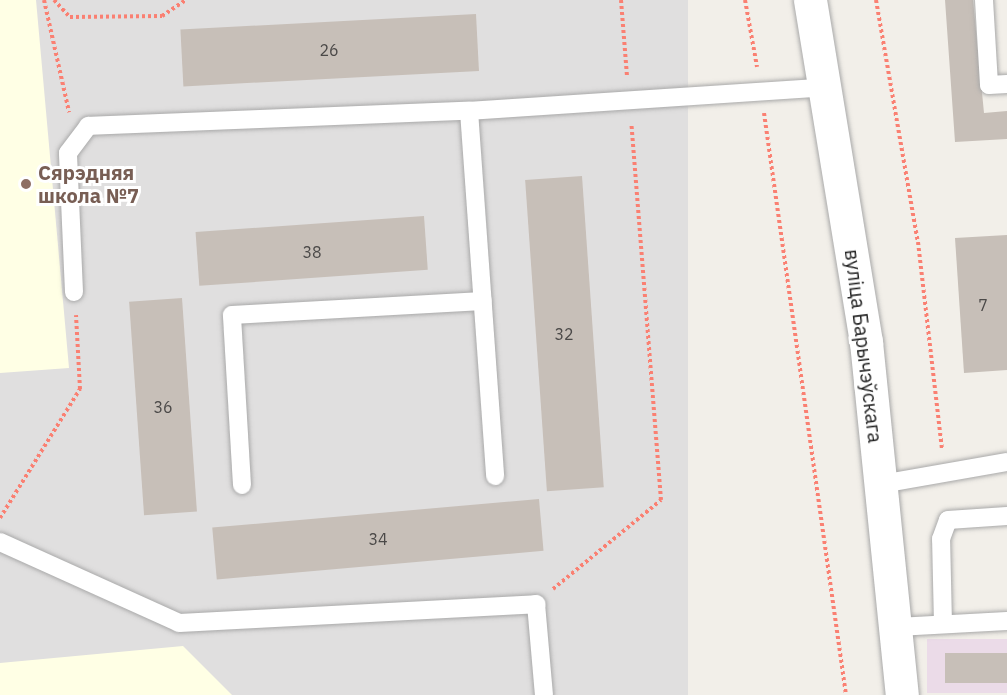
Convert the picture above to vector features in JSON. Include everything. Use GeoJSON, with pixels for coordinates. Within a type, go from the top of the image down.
{"type":"FeatureCollection","features":[{"type":"Feature","properties":{"kind":"street","name":"вуліца Барычэўскага"},"geometry":{"type":"LineString","coordinates":[[810,0],[866,342],[897,627],[902,695]]}},
{"type":"Feature","properties":{"kind":"lane"},"geometry":{"type":"LineString","coordinates":[[984,0],[989,85],[1007,84]]}},
{"type":"Feature","properties":{"kind":"lane"},"geometry":{"type":"LineString","coordinates":[[74,292],[68,153],[75,139],[88,126],[469,111],[826,87]]}},
{"type":"Feature","properties":{"kind":"lane"},"geometry":{"type":"LineString","coordinates":[[469,111],[495,476]]}},
{"type":"Feature","properties":{"kind":"lane"},"geometry":{"type":"LineString","coordinates":[[242,485],[232,315],[483,301]]}},
{"type":"Feature","properties":{"kind":"lane"},"geometry":{"type":"LineString","coordinates":[[881,484],[1007,462]]}},
{"type":"Feature","properties":{"kind":"lane"},"geometry":{"type":"LineString","coordinates":[[943,624],[941,538],[948,520],[1007,516]]}},
{"type":"Feature","properties":{"kind":"lane"},"geometry":{"type":"LineString","coordinates":[[0,543],[179,623],[536,604],[544,695]]}},
{"type":"Feature","properties":{"kind":"lane"},"geometry":{"type":"LineString","coordinates":[[897,627],[1007,621]]}},
{"type":"Feature","properties":{"kind":"path"},"geometry":{"type":"LineString","coordinates":[[44,0],[75,139]]}},
{"type":"Feature","properties":{"kind":"path"},"geometry":{"type":"LineString","coordinates":[[54,0],[70,17],[162,16],[186,0]]}},
{"type":"Feature","properties":{"kind":"path"},"geometry":{"type":"LineString","coordinates":[[536,604],[661,500],[621,0]]}},
{"type":"Feature","properties":{"kind":"path"},"geometry":{"type":"LineString","coordinates":[[745,0],[761,90],[846,695]]}},
{"type":"Feature","properties":{"kind":"path"},"geometry":{"type":"LineString","coordinates":[[876,0],[918,242],[944,473]]}},
{"type":"Feature","properties":{"kind":"path"},"geometry":{"type":"LineString","coordinates":[[0,519],[80,389],[74,292]]}},
{"type":"Feature","properties":{"kind":"shaded area"},"geometry":{"type":"Polygon","coordinates":[[[0,0],[688,0],[688,695],[0,695],[0,0]]]}},
{"type":"Feature","properties":{"kind":"shaded area","name":"Сярэдняя школа №7"},"geometry":{"type":"Polygon","coordinates":[[[0,0],[36,0],[69,368],[0,373],[0,0]]]}},
{"type":"Feature","properties":{"kind":"shaded area"},"geometry":{"type":"Polygon","coordinates":[[[927,639],[1007,639],[1007,693],[927,693],[927,639]]]}},
{"type":"Feature","properties":{"kind":"shaded area"},"geometry":{"type":"Polygon","coordinates":[[[183,646],[232,695],[0,695],[0,663],[183,646]]]}},
{"type":"Feature","properties":{"kind":"building"},"geometry":{"type":"Polygon","coordinates":[[[945,0],[973,0],[984,113],[1007,111],[1007,139],[955,142],[945,0]]]}},
{"type":"Feature","properties":{"kind":"building"},"geometry":{"type":"Polygon","coordinates":[[[476,14],[479,71],[183,86],[180,29],[476,14]]]}},
{"type":"Feature","properties":{"kind":"building"},"geometry":{"type":"Polygon","coordinates":[[[582,176],[604,487],[547,491],[525,180],[582,176]]]}},
{"type":"Feature","properties":{"kind":"building"},"geometry":{"type":"Polygon","coordinates":[[[424,216],[428,270],[199,286],[196,232],[424,216]]]}},
{"type":"Feature","properties":{"kind":"building"},"geometry":{"type":"Polygon","coordinates":[[[1007,235],[1007,370],[964,373],[955,238],[1007,235]]]}},
{"type":"Feature","properties":{"kind":"building"},"geometry":{"type":"Polygon","coordinates":[[[182,298],[197,511],[144,515],[129,302],[182,298]]]}},
{"type":"Feature","properties":{"kind":"building"},"geometry":{"type":"Polygon","coordinates":[[[539,499],[544,551],[217,579],[212,528],[539,499]]]}},
{"type":"Feature","properties":{"kind":"building"},"geometry":{"type":"Polygon","coordinates":[[[945,653],[1007,653],[1007,683],[945,683],[945,653]]]}},
{"type":"Feature","properties":{"kind":"place","name":"Сярэдняя школа №7"},"geometry":{"type":"Point","coordinates":[26,184]}}]}
